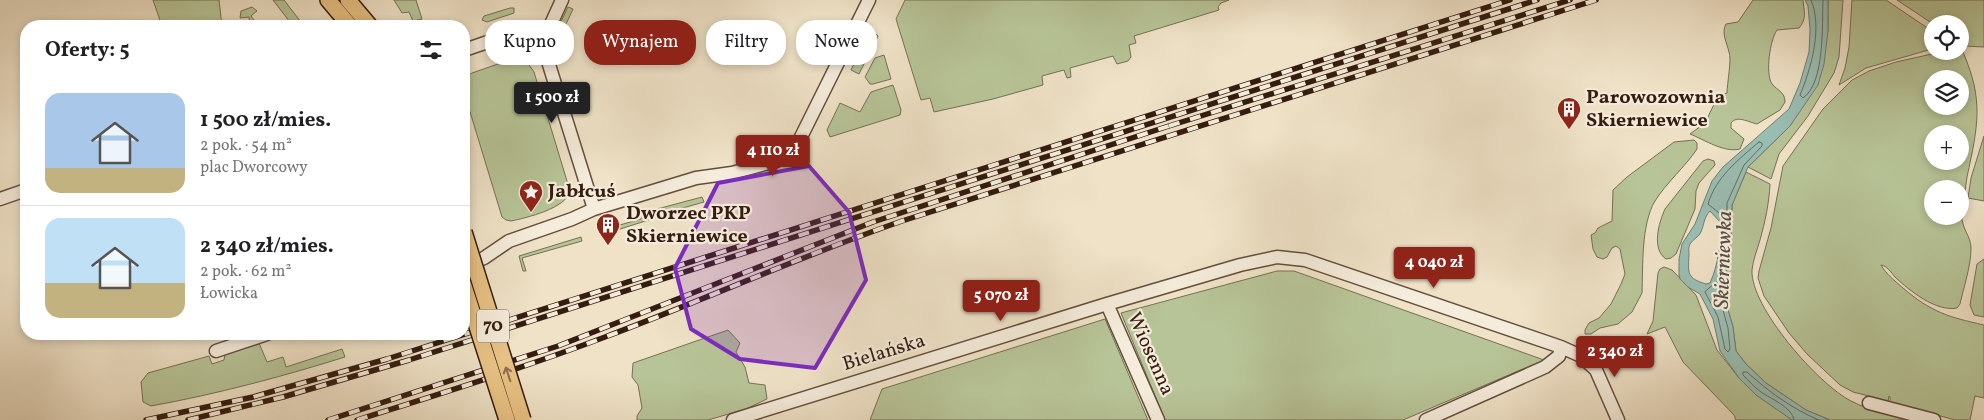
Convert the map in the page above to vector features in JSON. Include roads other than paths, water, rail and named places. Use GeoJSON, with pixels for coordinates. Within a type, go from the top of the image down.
{"type":"FeatureCollection","features":[{"type":"Feature","properties":{"kind":"main road"},"geometry":{"type":"LineString","coordinates":[[328,0],[345,20]]}},
{"type":"Feature","properties":{"kind":"main road"},"geometry":{"type":"LineString","coordinates":[[348,0],[365,20]]}},
{"type":"Feature","properties":{"kind":"main road","name":"70"},"geometry":{"type":"LineString","coordinates":[[470,251],[523,420]]}},
{"type":"Feature","properties":{"kind":"main road","name":"70"},"geometry":{"type":"LineString","coordinates":[[470,305],[507,420]]}},
{"type":"Feature","properties":{"kind":"street"},"geometry":{"type":"LineString","coordinates":[[553,20],[562,0]]}},
{"type":"Feature","properties":{"kind":"street"},"geometry":{"type":"LineString","coordinates":[[470,264],[484,258],[506,243],[594,209],[696,178],[725,175],[768,164],[789,153],[800,139],[869,0]]}},
{"type":"Feature","properties":{"kind":"street"},"geometry":{"type":"LineString","coordinates":[[470,48],[485,43]]}},
{"type":"Feature","properties":{"kind":"street"},"geometry":{"type":"LineString","coordinates":[[549,65],[594,209]]}},
{"type":"Feature","properties":{"kind":"street"},"geometry":{"type":"LineString","coordinates":[[0,199],[20,192]]}},
{"type":"Feature","properties":{"kind":"street","name":"Bielańska"},"geometry":{"type":"LineString","coordinates":[[733,420],[1107,304],[1240,265],[1277,257],[1306,260],[1561,347],[1581,356],[1596,370],[1618,420]]}},
{"type":"Feature","properties":{"kind":"street","name":"Wiosenna"},"geometry":{"type":"LineString","coordinates":[[1107,304],[1158,420]]}},
{"type":"Feature","properties":{"kind":"street"},"geometry":{"type":"LineString","coordinates":[[216,351],[249,340]]}},
{"type":"Feature","properties":{"kind":"street"},"geometry":{"type":"LineString","coordinates":[[1426,420],[1545,367],[1559,356],[1561,347]]}},
{"type":"Feature","properties":{"kind":"street"},"geometry":{"type":"LineString","coordinates":[[1869,403],[1934,420]]}},
{"type":"Feature","properties":{"kind":"water","name":"Skierniewka"},"geometry":{"type":"Polygon","coordinates":[[[1805,0],[1828,0],[1828,31],[1824,64],[1818,85],[1790,126],[1748,167],[1732,205],[1731,236],[1724,290],[1733,327],[1736,351],[1746,364],[1766,383],[1806,410],[1830,420],[1792,420],[1756,395],[1739,378],[1720,351],[1713,319],[1700,294],[1688,287],[1680,279],[1679,275],[1679,259],[1682,244],[1695,224],[1712,181],[1723,167],[1789,109],[1800,83],[1809,52],[1808,6],[1805,0]],[[1710,211],[1705,218],[1700,234],[1691,242],[1689,247],[1690,274],[1695,280],[1706,284],[1710,283],[1717,261],[1721,223],[1710,211]]]}},
{"type":"Feature","properties":{"kind":"railway"},"geometry":{"type":"LineString","coordinates":[[470,332],[1510,0]]}},
{"type":"Feature","properties":{"kind":"railway"},"geometry":{"type":"LineString","coordinates":[[188,420],[283,397],[409,360],[1537,0]]}},
{"type":"Feature","properties":{"kind":"railway"},"geometry":{"type":"LineString","coordinates":[[1169,126],[1570,0]]}},
{"type":"Feature","properties":{"kind":"railway"},"geometry":{"type":"LineString","coordinates":[[357,420],[574,348],[902,221],[1596,0]]}},
{"type":"Feature","properties":{"kind":"railway"},"geometry":{"type":"LineString","coordinates":[[328,420],[558,346],[873,222],[1175,124]]}},
{"type":"Feature","properties":{"kind":"railway"},"geometry":{"type":"LineString","coordinates":[[146,420],[253,397],[446,340]]}},
{"type":"Feature","properties":{"kind":"place","name":"Parowozownia Skierniewice"},"geometry":{"type":"Point","coordinates":[1569,130]}},
{"type":"Feature","properties":{"kind":"place","name":"Jabłcuś"},"geometry":{"type":"Point","coordinates":[531,213]}},
{"type":"Feature","properties":{"kind":"place","name":"Dworzec PKP Skierniewice"},"geometry":{"type":"Point","coordinates":[608,246]}}]}
